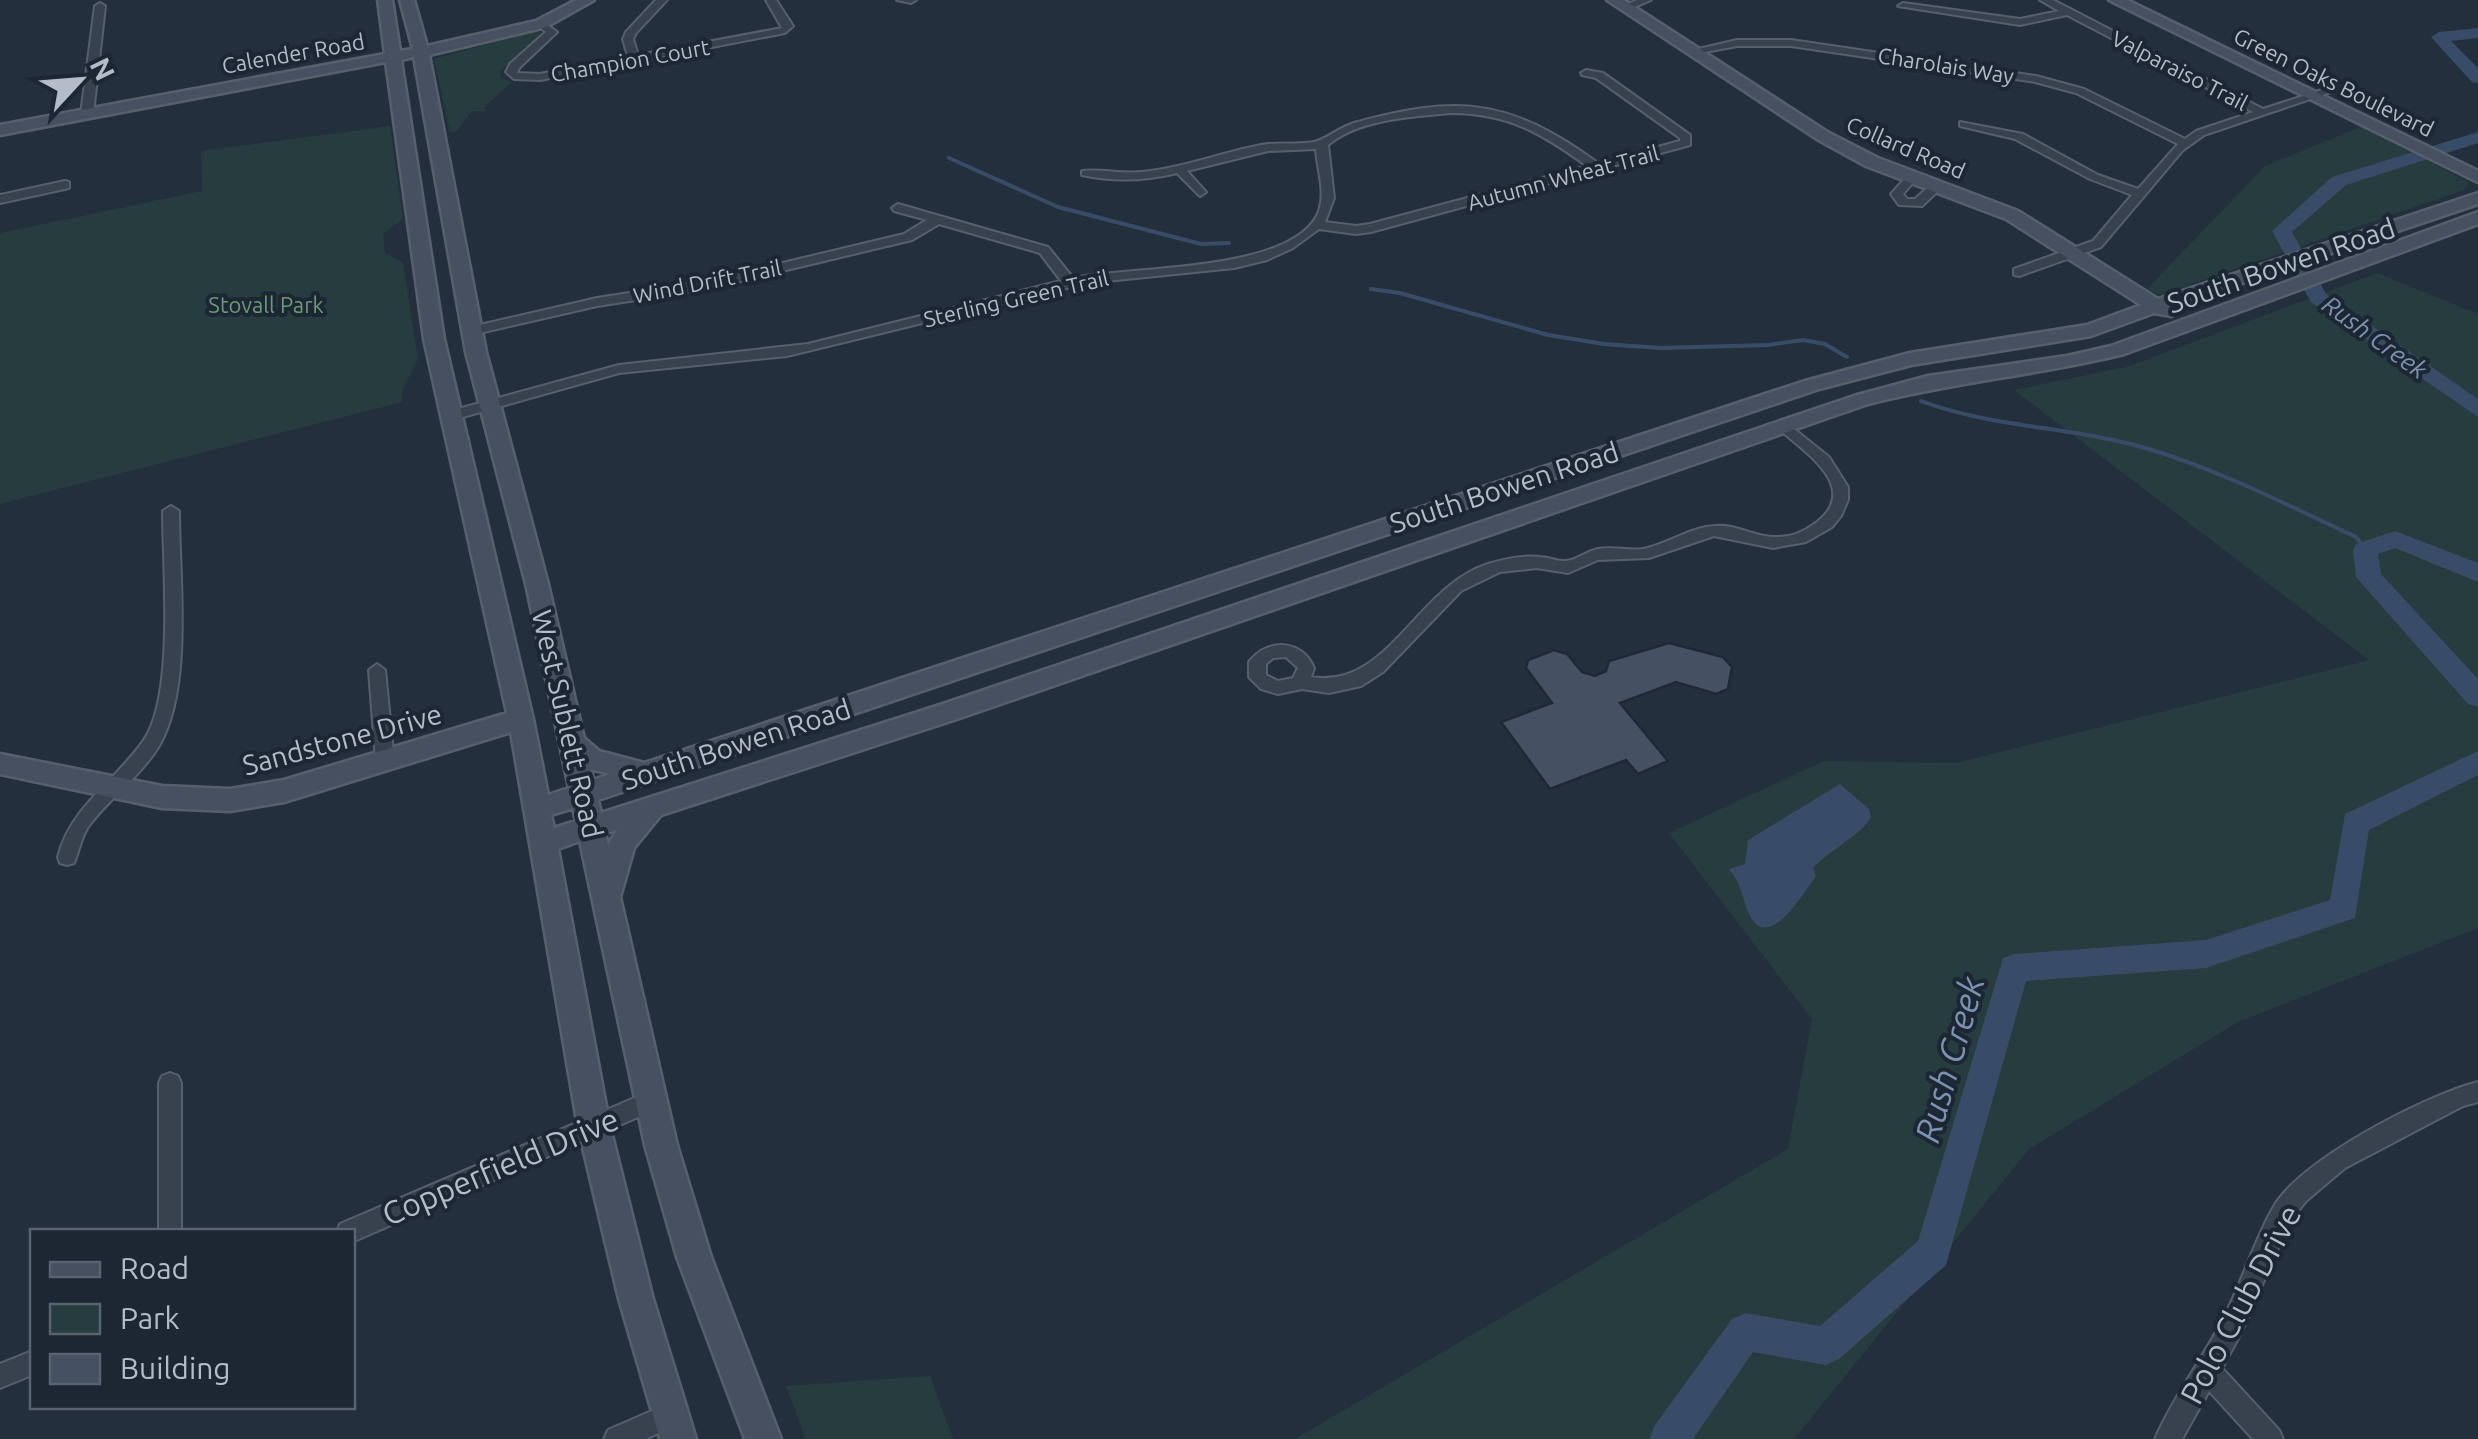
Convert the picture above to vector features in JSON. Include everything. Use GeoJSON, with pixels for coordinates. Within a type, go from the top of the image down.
{"type":"FeatureCollection","features":[{"type":"Feature","properties":{"kind":"main road","name":"West Sublett Road"},"geometry":{"type":"LineString","coordinates":[[384,0],[434,339],[521,720],[594,1127],[636,1299],[674,1427]]}},
{"type":"Feature","properties":{"kind":"main road","name":"West Sublett Road"},"geometry":{"type":"LineString","coordinates":[[407,0],[421,52],[471,331],[537,584],[661,1145],[694,1257],[763,1439]]}},
{"type":"Feature","properties":{"kind":"main road","name":"Calender Road"},"geometry":{"type":"LineString","coordinates":[[0,130],[506,35],[541,24],[587,0]]}},
{"type":"Feature","properties":{"kind":"main road","name":"Green Oaks Boulevard"},"geometry":{"type":"LineString","coordinates":[[2116,0],[2398,138],[2475,170]]}},
{"type":"Feature","properties":{"kind":"main road"},"geometry":{"type":"LineString","coordinates":[[2148,0],[2418,131],[2475,170]]}},
{"type":"Feature","properties":{"kind":"main road","name":"Collard Road"},"geometry":{"type":"LineString","coordinates":[[1621,3],[1823,136],[1912,177],[2012,216],[2186,326]]}},
{"type":"Feature","properties":{"kind":"main road","name":"South Bowen Road"},"geometry":{"type":"LineString","coordinates":[[538,809],[1862,370],[2072,334],[2478,198]]}},
{"type":"Feature","properties":{"kind":"main road","name":"South Bowen Road"},"geometry":{"type":"LineString","coordinates":[[544,842],[948,712],[1331,578],[1903,387],[2096,356],[2373,259],[2478,217]]}},
{"type":"Feature","properties":{"kind":"main road"},"geometry":{"type":"LineString","coordinates":[[2452,230],[2478,226]]}},
{"type":"Feature","properties":{"kind":"main road"},"geometry":{"type":"LineString","coordinates":[[2379,230],[2408,246]]}},
{"type":"Feature","properties":{"kind":"main road"},"geometry":{"type":"LineString","coordinates":[[1311,551],[1331,578]]}},
{"type":"Feature","properties":{"kind":"main road"},"geometry":{"type":"LineString","coordinates":[[934,680],[948,712]]}},
{"type":"Feature","properties":{"kind":"main road","name":"Sandstone Drive"},"geometry":{"type":"LineString","coordinates":[[0,764],[162,797],[230,800],[284,791],[521,720]]}},
{"type":"Feature","properties":{"kind":"main road"},"geometry":{"type":"LineString","coordinates":[[572,743],[591,760],[647,774]]}},
{"type":"Feature","properties":{"kind":"main road"},"geometry":{"type":"LineString","coordinates":[[610,908],[614,862],[624,838],[658,804]]}},
{"type":"Feature","properties":{"kind":"street"},"geometry":{"type":"LineString","coordinates":[[634,60],[628,38],[662,0]]}},
{"type":"Feature","properties":{"kind":"street","name":"Champion Court"},"geometry":{"type":"LineString","coordinates":[[541,24],[552,32],[514,66],[514,76],[540,77],[786,30],[788,26],[771,0]]}},
{"type":"Feature","properties":{"kind":"street"},"geometry":{"type":"LineString","coordinates":[[902,0],[911,0]]}},
{"type":"Feature","properties":{"kind":"street"},"geometry":{"type":"LineString","coordinates":[[1621,3],[1646,0]]}},
{"type":"Feature","properties":{"kind":"street","name":"Valparaiso Trail"},"geometry":{"type":"LineString","coordinates":[[2045,0],[2262,112]]}},
{"type":"Feature","properties":{"kind":"street"},"geometry":{"type":"LineString","coordinates":[[88,114],[100,6]]}},
{"type":"Feature","properties":{"kind":"street"},"geometry":{"type":"LineString","coordinates":[[1903,6],[2020,22],[2069,12]]}},
{"type":"Feature","properties":{"kind":"street","name":"Charolais Way"},"geometry":{"type":"LineString","coordinates":[[1695,51],[1768,42],[1868,53],[2061,84],[2185,143]]}},
{"type":"Feature","properties":{"kind":"street"},"geometry":{"type":"LineString","coordinates":[[1867,73],[1868,53]]}},
{"type":"Feature","properties":{"kind":"street","name":"Autumn Wheat Trail"},"geometry":{"type":"LineString","coordinates":[[1317,225],[1371,228],[1686,143],[1686,137],[1599,74],[1586,73]]}},
{"type":"Feature","properties":{"kind":"street"},"geometry":{"type":"LineString","coordinates":[[2019,272],[2076,254],[2102,241],[2185,143],[2213,127],[2332,90]]}},
{"type":"Feature","properties":{"kind":"street"},"geometry":{"type":"LineString","coordinates":[[1317,225],[1330,196],[1322,146],[1329,136],[1358,125],[1428,110],[1467,108],[1501,112],[1533,123],[1597,168]]}},
{"type":"Feature","properties":{"kind":"street"},"geometry":{"type":"LineString","coordinates":[[1964,124],[2019,136],[2094,177],[2140,194]]}},
{"type":"Feature","properties":{"kind":"street"},"geometry":{"type":"LineString","coordinates":[[1086,174],[1123,178],[1278,146],[1322,146]]}},
{"type":"Feature","properties":{"kind":"street"},"geometry":{"type":"LineString","coordinates":[[1178,168],[1200,192]]}},
{"type":"Feature","properties":{"kind":"street"},"geometry":{"type":"LineString","coordinates":[[1912,177],[1897,194],[1903,202],[1918,203],[1937,186]]}},
{"type":"Feature","properties":{"kind":"street"},"geometry":{"type":"LineString","coordinates":[[0,199],[65,186]]}},
{"type":"Feature","properties":{"kind":"street"},"geometry":{"type":"LineString","coordinates":[[898,208],[1044,250],[1069,282]]}},
{"type":"Feature","properties":{"kind":"street","name":"Wind Drift Trail"},"geometry":{"type":"LineString","coordinates":[[471,331],[597,302],[688,289],[890,242],[920,233],[938,220]]}},
{"type":"Feature","properties":{"kind":"street","name":"Sterling Green Trail"},"geometry":{"type":"LineString","coordinates":[[452,415],[640,366],[760,357],[813,346],[1069,282],[1132,272],[1220,267],[1273,251],[1317,225]]}},
{"type":"Feature","properties":{"kind":"street"},"geometry":{"type":"LineString","coordinates":[[1300,682],[1315,688],[1331,687],[1368,674],[1401,647],[1446,594],[1469,578],[1501,565],[1540,562],[1568,567],[1600,554],[1647,553],[1725,530],[1775,543],[1822,529],[1837,512],[1842,494],[1834,474],[1784,426]]}},
{"type":"Feature","properties":{"kind":"street"},"geometry":{"type":"LineString","coordinates":[[67,857],[69,842],[78,828],[146,752],[167,705],[171,512]]}},
{"type":"Feature","properties":{"kind":"street"},"geometry":{"type":"LineString","coordinates":[[378,670],[385,762]]}},
{"type":"Feature","properties":{"kind":"street"},"geometry":{"type":"LineString","coordinates":[[170,1083],[170,1229]]}},
{"type":"Feature","properties":{"kind":"street","name":"Polo Club Drive"},"geometry":{"type":"LineString","coordinates":[[2168,1439],[2208,1372],[2282,1213],[2298,1194],[2337,1160],[2460,1096],[2478,1092]]}},
{"type":"Feature","properties":{"kind":"street","name":"Copperfield Drive"},"geometry":{"type":"LineString","coordinates":[[355,1229],[653,1100]]}},
{"type":"Feature","properties":{"kind":"street"},"geometry":{"type":"LineString","coordinates":[[0,1376],[30,1363]]}},
{"type":"Feature","properties":{"kind":"street"},"geometry":{"type":"LineString","coordinates":[[2208,1372],[2270,1439]]}},
{"type":"Feature","properties":{"kind":"street"},"geometry":{"type":"LineString","coordinates":[[617,1439],[674,1427]]}},
{"type":"Feature","properties":{"kind":"green space"},"geometry":{"type":"Polygon","coordinates":[[[537,31],[542,33],[500,71],[501,78],[512,82],[484,107],[486,111],[472,111],[457,131],[450,132],[434,59],[537,31]]]}},
{"type":"Feature","properties":{"kind":"green space","name":"Stovall Park"},"geometry":{"type":"Polygon","coordinates":[[[390,126],[403,219],[383,234],[385,253],[403,263],[418,359],[402,391],[402,402],[0,504],[0,233],[202,191],[201,151],[390,126]]]}},
{"type":"Feature","properties":{"kind":"green space"},"geometry":{"type":"Polygon","coordinates":[[[2363,126],[2469,182],[2464,190],[2160,295],[2147,289],[2265,166],[2363,126]]]}},
{"type":"Feature","properties":{"kind":"green space"},"geometry":{"type":"Polygon","coordinates":[[[2377,273],[2478,314],[2478,928],[2238,1022],[2029,1149],[1794,1439],[1295,1439],[1788,1149],[1812,1019],[1669,833],[1824,761],[1956,763],[2369,660],[2014,390],[2130,366],[2377,273]]]}},
{"type":"Feature","properties":{"kind":"green space"},"geometry":{"type":"Polygon","coordinates":[[[930,1376],[953,1439],[806,1439],[786,1386],[930,1376]]]}},
{"type":"Feature","properties":{"kind":"water"},"geometry":{"type":"Polygon","coordinates":[[[1840,784],[1869,809],[1871,817],[1861,830],[1813,868],[1816,876],[1788,914],[1769,927],[1760,927],[1752,919],[1729,869],[1745,864],[1748,840],[1840,784]]]}},
{"type":"Feature","properties":{"kind":"building"},"geometry":{"type":"Polygon","coordinates":[[[1669,643],[1723,657],[1732,667],[1728,689],[1716,694],[1676,682],[1620,703],[1668,761],[1638,774],[1626,760],[1550,789],[1501,722],[1552,703],[1526,668],[1528,660],[1554,650],[1567,654],[1582,672],[1595,676],[1606,671],[1609,661],[1669,643]]]}},
{"type":"Feature","properties":{"kind":"waterway","name":"Rush Creek"},"geometry":{"type":"LineString","coordinates":[[2478,33],[2439,37],[2478,78]]}},
{"type":"Feature","properties":{"kind":"waterway","name":"Rush Creek"},"geometry":{"type":"LineString","coordinates":[[2478,137],[2339,181],[2282,231],[2318,298],[2392,346],[2478,410]]}},
{"type":"Feature","properties":{"kind":"waterway"},"geometry":{"type":"LineString","coordinates":[[949,158],[1058,207],[1201,244],[1229,243]]}},
{"type":"Feature","properties":{"kind":"waterway"},"geometry":{"type":"LineString","coordinates":[[1371,289],[1400,293],[1548,335],[1604,344],[1661,348],[1768,345],[1803,340],[1825,344],[1847,357]]}},
{"type":"Feature","properties":{"kind":"waterway"},"geometry":{"type":"LineString","coordinates":[[1921,401],[1978,417],[2123,442],[2178,458],[2356,537],[2365,550]]}},
{"type":"Feature","properties":{"kind":"waterway","name":"Rush Creek"},"geometry":{"type":"LineString","coordinates":[[2478,573],[2395,539],[2365,550],[2369,577],[2478,697]]}},
{"type":"Feature","properties":{"kind":"waterway","name":"Rush Creek"},"geometry":{"type":"LineString","coordinates":[[1669,1439],[1745,1332],[1826,1346],[1933,1252],[2014,968],[2206,954],[2344,909],[2355,823],[2478,762]]}}]}
